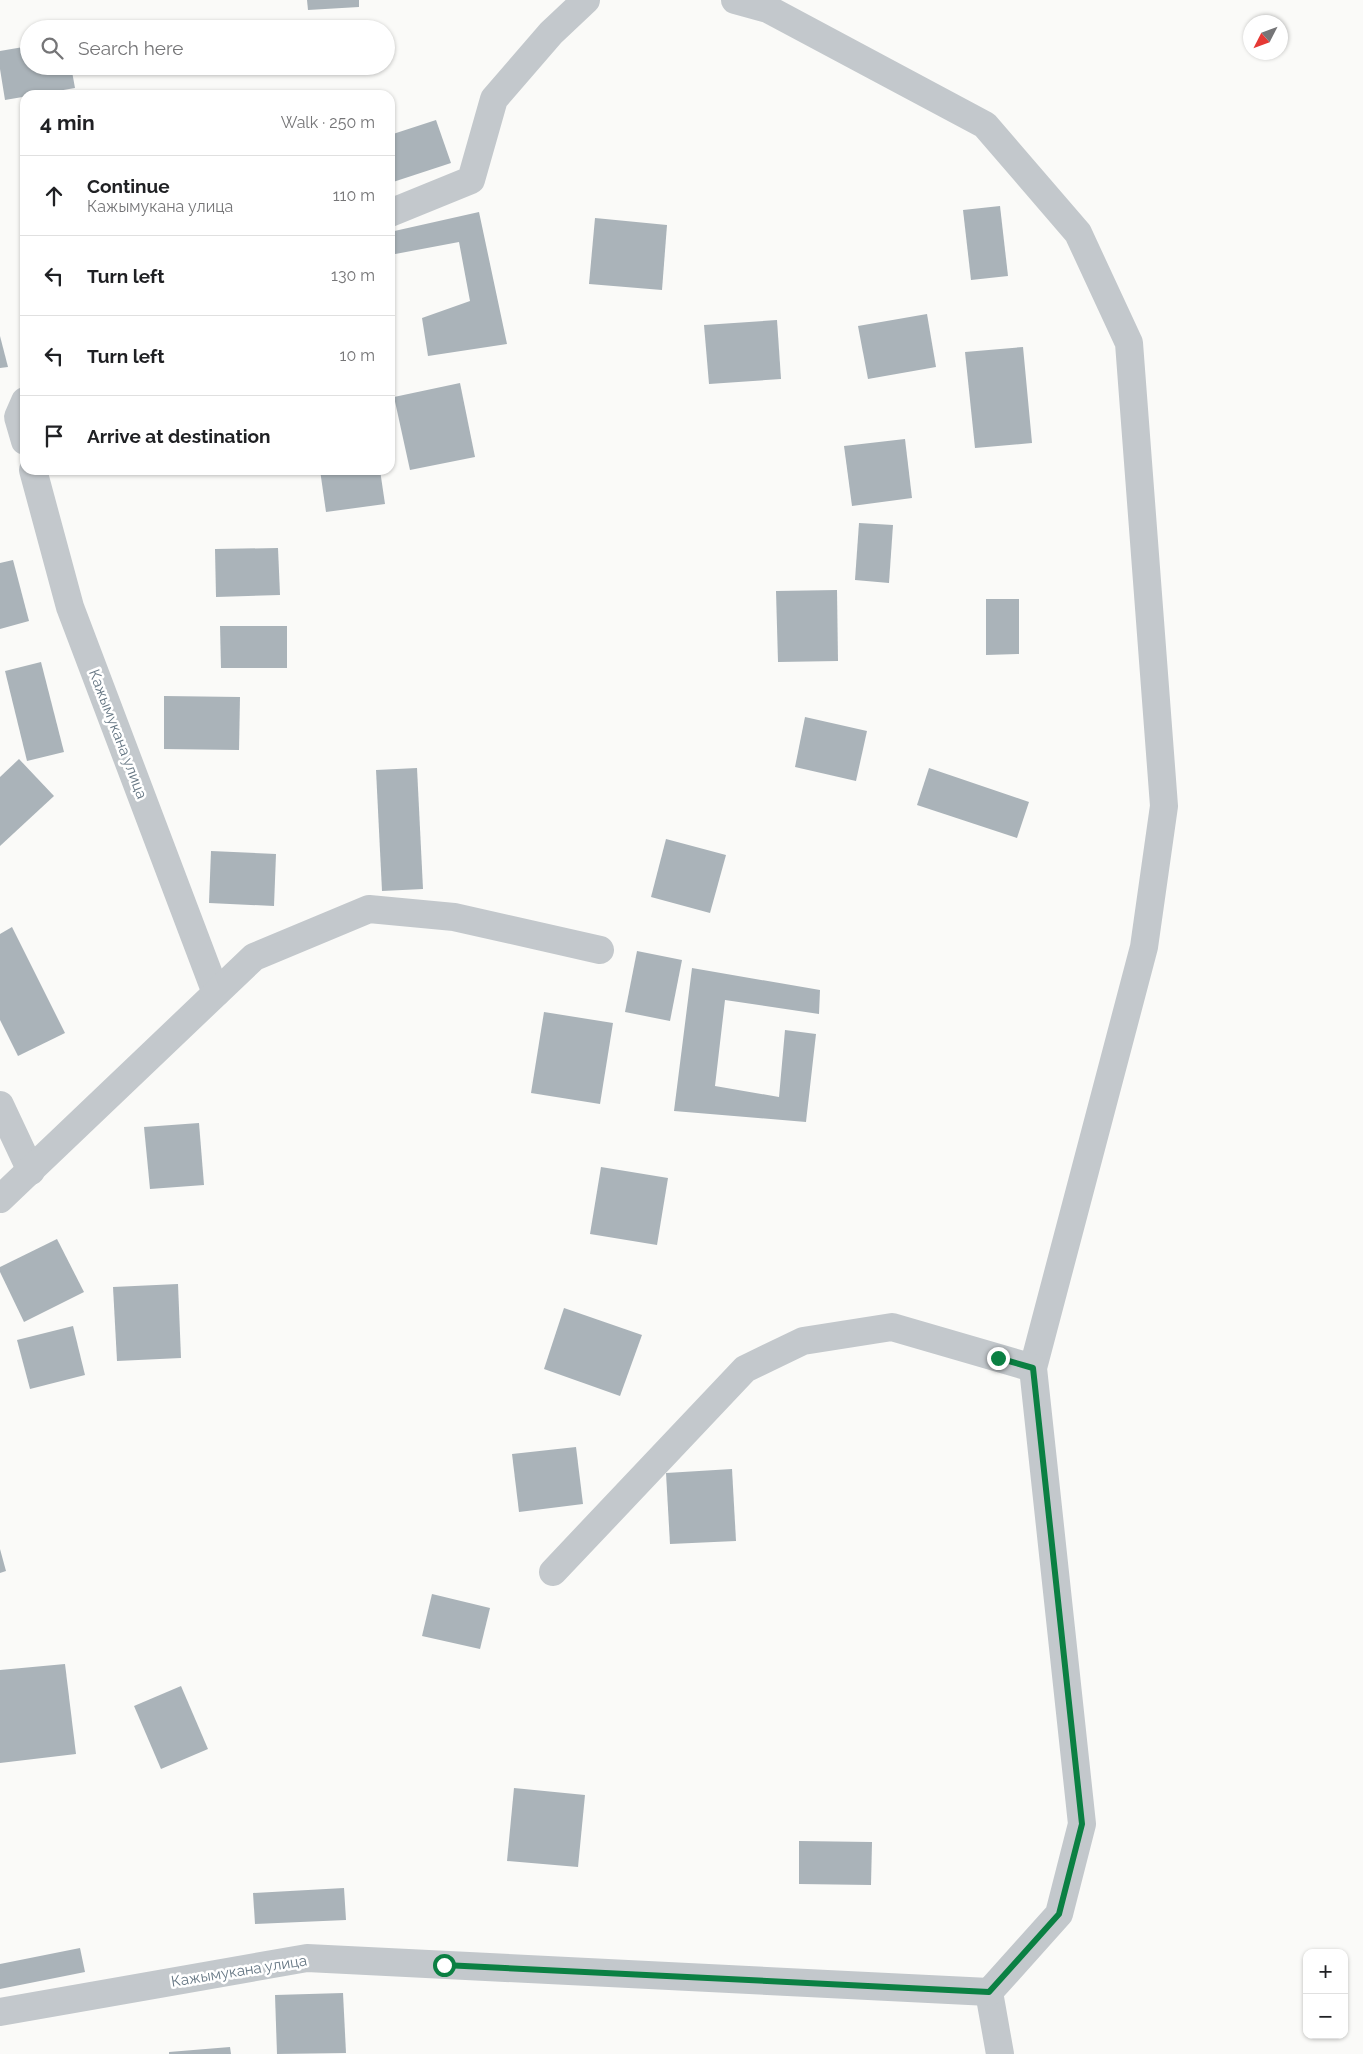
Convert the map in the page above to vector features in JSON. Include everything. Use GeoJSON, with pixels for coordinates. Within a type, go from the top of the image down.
{"type":"FeatureCollection","features":[{"type":"Feature","properties":{"kind":"street"},"geometry":{"type":"LineString","coordinates":[[395,211],[471,180],[494,99],[551,34],[586,0]]}},
{"type":"Feature","properties":{"kind":"street"},"geometry":{"type":"LineString","coordinates":[[735,0],[768,9],[985,125],[1078,234],[1129,344],[1164,806],[1144,947],[1033,1368],[1082,1824],[1059,1914],[989,1992],[1000,2054]]}},
{"type":"Feature","properties":{"kind":"street","name":"Кажымукана улица"},"geometry":{"type":"LineString","coordinates":[[34,475],[70,607],[216,993]]}},
{"type":"Feature","properties":{"kind":"street"},"geometry":{"type":"LineString","coordinates":[[0,1199],[254,957],[369,909],[454,917],[600,950]]}},
{"type":"Feature","properties":{"kind":"street"},"geometry":{"type":"LineString","coordinates":[[0,1105],[31,1171]]}},
{"type":"Feature","properties":{"kind":"street"},"geometry":{"type":"LineString","coordinates":[[553,1572],[745,1369],[803,1341],[892,1327],[1033,1368]]}},
{"type":"Feature","properties":{"kind":"street","name":"Кажымукана улица"},"geometry":{"type":"LineString","coordinates":[[0,2012],[307,1958],[989,1992]]}},
{"type":"Feature","properties":{"kind":"building"},"geometry":{"type":"Polygon","coordinates":[[[307,0],[359,0],[359,7],[308,10],[307,0]]]}},
{"type":"Feature","properties":{"kind":"building"},"geometry":{"type":"Polygon","coordinates":[[[20,48],[20,75],[73,75],[75,88],[63,90],[20,90],[20,97],[5,100],[0,69],[0,51],[20,48]]]}},
{"type":"Feature","properties":{"kind":"building"},"geometry":{"type":"Polygon","coordinates":[[[436,120],[451,163],[395,181],[395,133],[436,120]]]}},
{"type":"Feature","properties":{"kind":"building"},"geometry":{"type":"Polygon","coordinates":[[[1000,206],[1008,276],[971,280],[963,210],[1000,206]]]}},
{"type":"Feature","properties":{"kind":"building"},"geometry":{"type":"Polygon","coordinates":[[[479,212],[507,344],[428,356],[422,318],[470,301],[459,242],[395,254],[395,231],[479,212]]]}},
{"type":"Feature","properties":{"kind":"building"},"geometry":{"type":"Polygon","coordinates":[[[595,218],[667,225],[662,290],[589,284],[595,218]]]}},
{"type":"Feature","properties":{"kind":"building"},"geometry":{"type":"Polygon","coordinates":[[[927,314],[936,367],[868,379],[858,326],[927,314]]]}},
{"type":"Feature","properties":{"kind":"building"},"geometry":{"type":"Polygon","coordinates":[[[777,320],[781,379],[709,384],[704,325],[777,320]]]}},
{"type":"Feature","properties":{"kind":"building"},"geometry":{"type":"Polygon","coordinates":[[[0,336],[8,367],[0,368],[0,336]]]}},
{"type":"Feature","properties":{"kind":"building"},"geometry":{"type":"Polygon","coordinates":[[[1023,347],[1032,443],[975,448],[965,352],[1023,347]]]}},
{"type":"Feature","properties":{"kind":"building"},"geometry":{"type":"Polygon","coordinates":[[[460,383],[475,457],[410,470],[395,397],[460,383]]]}},
{"type":"Feature","properties":{"kind":"building"},"geometry":{"type":"Polygon","coordinates":[[[905,439],[912,498],[852,506],[844,446],[905,439]]]}},
{"type":"Feature","properties":{"kind":"building"},"geometry":{"type":"Polygon","coordinates":[[[321,475],[381,475],[385,504],[326,512],[321,475]]]}},
{"type":"Feature","properties":{"kind":"building"},"geometry":{"type":"Polygon","coordinates":[[[859,523],[893,525],[889,583],[855,580],[859,523]]]}},
{"type":"Feature","properties":{"kind":"building"},"geometry":{"type":"Polygon","coordinates":[[[278,548],[280,595],[216,597],[215,549],[278,548]]]}},
{"type":"Feature","properties":{"kind":"building"},"geometry":{"type":"Polygon","coordinates":[[[13,560],[29,621],[0,629],[0,563],[13,560]]]}},
{"type":"Feature","properties":{"kind":"building"},"geometry":{"type":"Polygon","coordinates":[[[837,590],[838,661],[778,662],[776,591],[837,590]]]}},
{"type":"Feature","properties":{"kind":"building"},"geometry":{"type":"Polygon","coordinates":[[[986,599],[1019,599],[1019,654],[986,655],[986,599]]]}},
{"type":"Feature","properties":{"kind":"building"},"geometry":{"type":"Polygon","coordinates":[[[220,626],[287,626],[287,668],[221,668],[220,626]]]}},
{"type":"Feature","properties":{"kind":"building"},"geometry":{"type":"Polygon","coordinates":[[[41,662],[64,752],[27,761],[5,671],[41,662]]]}},
{"type":"Feature","properties":{"kind":"building"},"geometry":{"type":"Polygon","coordinates":[[[164,696],[240,697],[239,750],[164,749],[164,696]]]}},
{"type":"Feature","properties":{"kind":"building"},"geometry":{"type":"Polygon","coordinates":[[[805,717],[867,731],[856,781],[795,767],[805,717]]]}},
{"type":"Feature","properties":{"kind":"building"},"geometry":{"type":"Polygon","coordinates":[[[19,759],[54,796],[0,846],[0,777],[19,759]]]}},
{"type":"Feature","properties":{"kind":"building"},"geometry":{"type":"Polygon","coordinates":[[[417,768],[423,889],[382,891],[376,770],[417,768]]]}},
{"type":"Feature","properties":{"kind":"building"},"geometry":{"type":"Polygon","coordinates":[[[929,768],[1029,802],[1017,838],[917,805],[929,768]]]}},
{"type":"Feature","properties":{"kind":"building"},"geometry":{"type":"Polygon","coordinates":[[[666,839],[726,855],[710,913],[651,897],[666,839]]]}},
{"type":"Feature","properties":{"kind":"building"},"geometry":{"type":"Polygon","coordinates":[[[211,851],[276,854],[274,906],[209,903],[211,851]]]}},
{"type":"Feature","properties":{"kind":"building"},"geometry":{"type":"Polygon","coordinates":[[[12,927],[65,1033],[18,1056],[0,1020],[0,934],[12,927]]]}},
{"type":"Feature","properties":{"kind":"building"},"geometry":{"type":"Polygon","coordinates":[[[637,951],[682,960],[670,1021],[625,1012],[637,951]]]}},
{"type":"Feature","properties":{"kind":"building"},"geometry":{"type":"Polygon","coordinates":[[[692,968],[820,990],[819,1014],[725,1000],[715,1086],[779,1097],[785,1030],[816,1034],[806,1122],[674,1111],[692,968]]]}},
{"type":"Feature","properties":{"kind":"building"},"geometry":{"type":"Polygon","coordinates":[[[544,1012],[613,1023],[600,1104],[531,1093],[544,1012]]]}},
{"type":"Feature","properties":{"kind":"building"},"geometry":{"type":"Polygon","coordinates":[[[199,1123],[204,1185],[150,1189],[144,1127],[199,1123]]]}},
{"type":"Feature","properties":{"kind":"building"},"geometry":{"type":"Polygon","coordinates":[[[601,1167],[668,1178],[657,1245],[590,1234],[601,1167]]]}},
{"type":"Feature","properties":{"kind":"building"},"geometry":{"type":"Polygon","coordinates":[[[57,1239],[84,1292],[24,1322],[0,1272],[0,1267],[57,1239]]]}},
{"type":"Feature","properties":{"kind":"building"},"geometry":{"type":"Polygon","coordinates":[[[178,1284],[181,1358],[117,1361],[113,1287],[178,1284]]]}},
{"type":"Feature","properties":{"kind":"building"},"geometry":{"type":"Polygon","coordinates":[[[564,1308],[642,1335],[620,1396],[544,1369],[564,1308]]]}},
{"type":"Feature","properties":{"kind":"building"},"geometry":{"type":"Polygon","coordinates":[[[73,1326],[85,1375],[30,1389],[17,1340],[73,1326]]]}},
{"type":"Feature","properties":{"kind":"building"},"geometry":{"type":"Polygon","coordinates":[[[576,1447],[583,1504],[519,1512],[512,1454],[576,1447]]]}},
{"type":"Feature","properties":{"kind":"building"},"geometry":{"type":"Polygon","coordinates":[[[732,1469],[736,1541],[670,1544],[666,1473],[732,1469]]]}},
{"type":"Feature","properties":{"kind":"building"},"geometry":{"type":"Polygon","coordinates":[[[0,1549],[6,1571],[0,1573],[0,1549]]]}},
{"type":"Feature","properties":{"kind":"building"},"geometry":{"type":"Polygon","coordinates":[[[432,1594],[490,1608],[480,1649],[422,1636],[432,1594]]]}},
{"type":"Feature","properties":{"kind":"building"},"geometry":{"type":"Polygon","coordinates":[[[65,1664],[76,1754],[0,1763],[0,1670],[65,1664]]]}},
{"type":"Feature","properties":{"kind":"building"},"geometry":{"type":"Polygon","coordinates":[[[181,1686],[208,1749],[161,1769],[134,1706],[181,1686]]]}},
{"type":"Feature","properties":{"kind":"building"},"geometry":{"type":"Polygon","coordinates":[[[514,1788],[585,1795],[578,1867],[507,1861],[514,1788]]]}},
{"type":"Feature","properties":{"kind":"building"},"geometry":{"type":"Polygon","coordinates":[[[799,1841],[872,1842],[871,1885],[799,1884],[799,1841]]]}},
{"type":"Feature","properties":{"kind":"building"},"geometry":{"type":"Polygon","coordinates":[[[344,1888],[346,1920],[255,1924],[253,1893],[344,1888]]]}},
{"type":"Feature","properties":{"kind":"building"},"geometry":{"type":"Polygon","coordinates":[[[80,1948],[85,1972],[0,1989],[0,1964],[80,1948]]]}},
{"type":"Feature","properties":{"kind":"building"},"geometry":{"type":"Polygon","coordinates":[[[343,1993],[346,2053],[277,2054],[275,1995],[343,1993]]]}},
{"type":"Feature","properties":{"kind":"building"},"geometry":{"type":"Polygon","coordinates":[[[230,2047],[231,2054],[169,2054],[169,2052],[230,2047]]]}},
{"type":"Feature","properties":{"kind":"route"},"geometry":{"type":"LineString","coordinates":[[444,1965],[989,1992],[1059,1914],[1082,1824],[1033,1368],[998,1358]]}}]}
